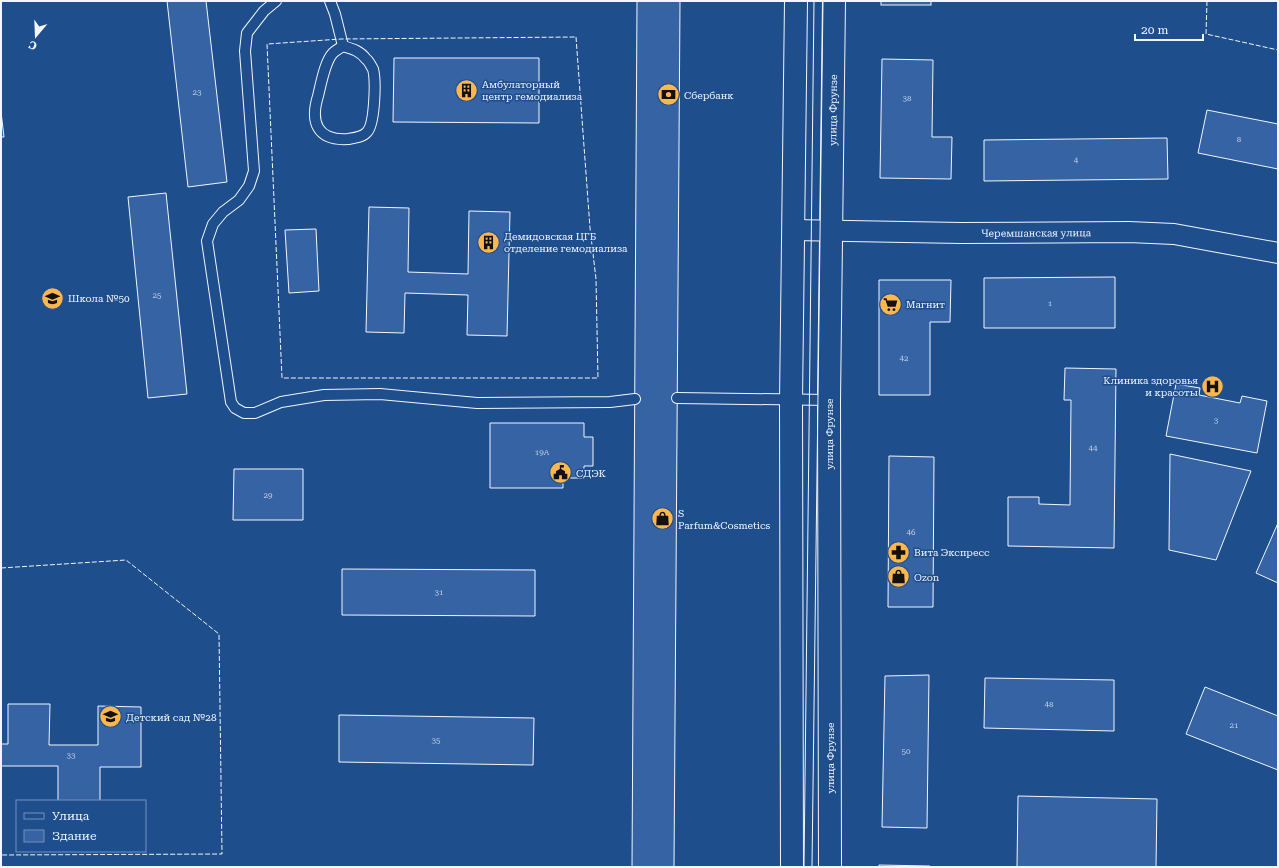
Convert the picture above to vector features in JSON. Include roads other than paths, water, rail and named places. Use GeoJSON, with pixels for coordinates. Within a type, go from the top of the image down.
{"type":"FeatureCollection","features":[{"type":"Feature","properties":{"kind":"main road"},"geometry":{"type":"LineString","coordinates":[[792,867],[791,400],[796,1]]}},
{"type":"Feature","properties":{"kind":"main road","name":"улица Фрунзе"},"geometry":{"type":"LineString","coordinates":[[830,867],[829,400],[834,1]]}},
{"type":"Feature","properties":{"kind":"street","name":"Черемшанская улица"},"geometry":{"type":"LineString","coordinates":[[793,230],[961,233],[1174,234],[1278,253]]}},
{"type":"Feature","properties":{"kind":"lane"},"geometry":{"type":"LineString","coordinates":[[276,1],[264,11],[247,33],[245,51],[254,171],[249,186],[239,200],[223,212],[213,224],[207,242],[231,402],[235,408],[244,413],[255,413],[281,402],[332,395],[380,394],[477,403],[610,402],[635,400]]}},
{"type":"Feature","properties":{"kind":"lane"},"geometry":{"type":"LineString","coordinates":[[330,1],[343,46]]}},
{"type":"Feature","properties":{"kind":"lane"},"geometry":{"type":"LineString","coordinates":[[343,46],[357,50],[367,60],[373,70],[374,111],[369,130],[366,134],[356,138],[338,140],[325,136],[318,130],[315,119],[316,102],[327,64],[332,54],[343,46]]}},
{"type":"Feature","properties":{"kind":"lane"},"geometry":{"type":"LineString","coordinates":[[677,398],[829,400]]}},
{"type":"Feature","properties":{"kind":"tram line"},"geometry":{"type":"LineString","coordinates":[[804,867],[814,1]]}},
{"type":"Feature","properties":{"kind":"tram line"},"geometry":{"type":"LineString","coordinates":[[812,867],[823,1]]}},
{"type":"Feature","properties":{"kind":"place","name":"Амбулаторный центр гемодиализа"},"geometry":{"type":"Point","coordinates":[466,90]}},
{"type":"Feature","properties":{"kind":"place","name":"Сбербанк"},"geometry":{"type":"Point","coordinates":[669,95]}},
{"type":"Feature","properties":{"kind":"place","name":"Демидовская ЦГБ отделение гемодиализа"},"geometry":{"type":"Point","coordinates":[489,242]}},
{"type":"Feature","properties":{"kind":"place","name":"Школа №50"},"geometry":{"type":"Point","coordinates":[52,298]}},
{"type":"Feature","properties":{"kind":"place","name":"Магнит"},"geometry":{"type":"Point","coordinates":[890,304]}},
{"type":"Feature","properties":{"kind":"place","name":"Клиника здоровья и красоты"},"geometry":{"type":"Point","coordinates":[1213,386]}},
{"type":"Feature","properties":{"kind":"place","name":"СДЭК"},"geometry":{"type":"Point","coordinates":[561,473]}},
{"type":"Feature","properties":{"kind":"place","name":"S Parfum&Cosmetics"},"geometry":{"type":"Point","coordinates":[662,519]}},
{"type":"Feature","properties":{"kind":"place","name":"Вита Экспресс"},"geometry":{"type":"Point","coordinates":[899,552]}},
{"type":"Feature","properties":{"kind":"place","name":"Ozon"},"geometry":{"type":"Point","coordinates":[898,577]}},
{"type":"Feature","properties":{"kind":"place","name":"Детский сад №28"},"geometry":{"type":"Point","coordinates":[111,717]}}]}
